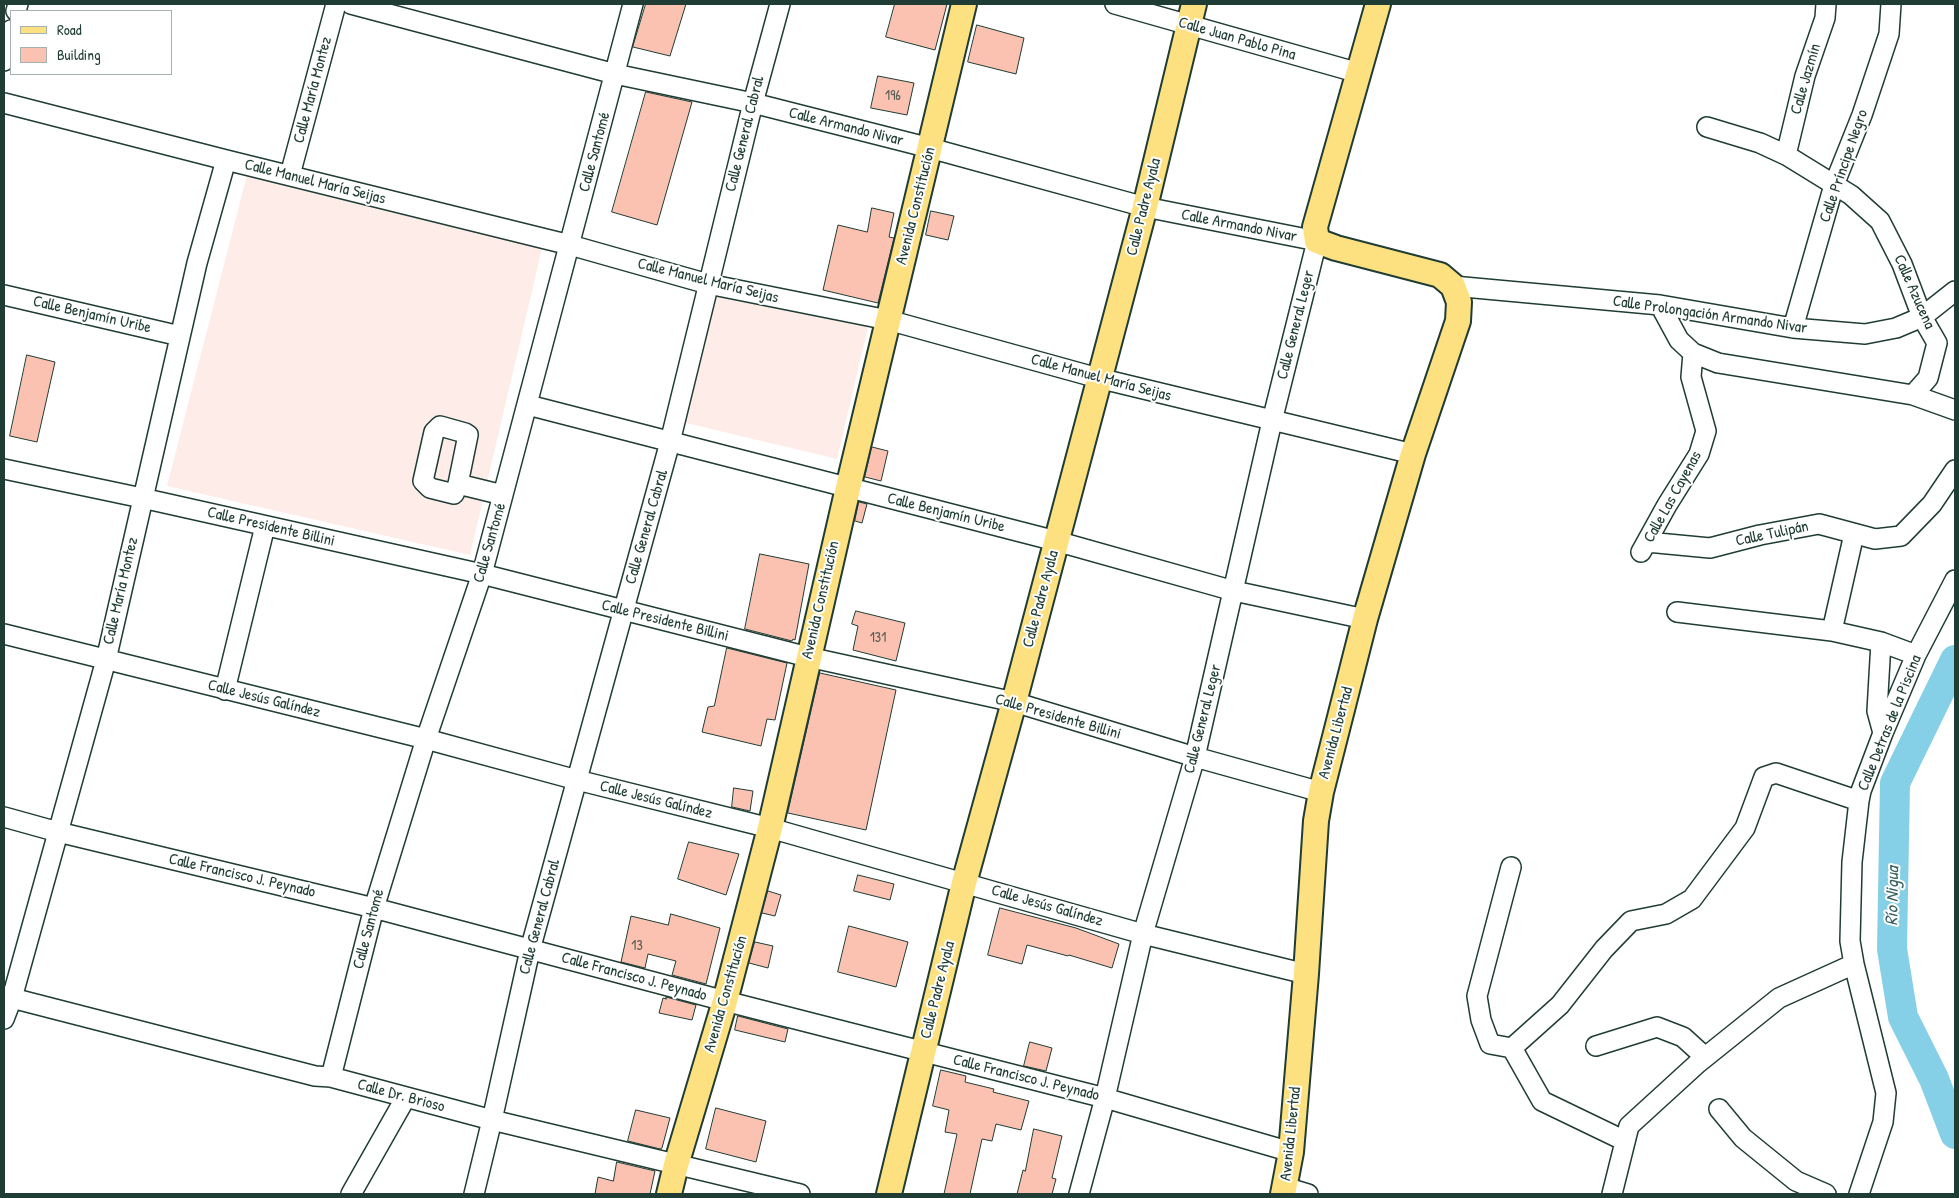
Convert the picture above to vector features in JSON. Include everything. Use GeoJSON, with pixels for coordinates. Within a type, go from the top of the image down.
{"type":"FeatureCollection","features":[{"type":"Feature","properties":{"kind":"main road","name":"Avenida Constitución"},"geometry":{"type":"LineString","coordinates":[[669,1194],[725,1001],[770,828],[808,657],[964,4]]}},
{"type":"Feature","properties":{"kind":"main road"},"geometry":{"type":"LineString","coordinates":[[1317,241],[1315,227],[1378,4]]}},
{"type":"Feature","properties":{"kind":"main road","name":"Calle Padre Ayala"},"geometry":{"type":"LineString","coordinates":[[889,1194],[964,883],[1014,702],[1144,207],[1191,15]]}},
{"type":"Feature","properties":{"kind":"main road","name":"Calle Armando Nivar"},"geometry":{"type":"LineString","coordinates":[[1317,241],[1336,248],[1440,275],[1453,286]]}},
{"type":"Feature","properties":{"kind":"main road","name":"Avenida Libertad"},"geometry":{"type":"LineString","coordinates":[[1284,1191],[1291,1152],[1306,974],[1316,821],[1321,792],[1366,620],[1413,454],[1458,321],[1459,302],[1453,286]]}},
{"type":"Feature","properties":{"kind":"street","name":"Calle María Montez"},"geometry":{"type":"LineString","coordinates":[[290,175],[336,4]]}},
{"type":"Feature","properties":{"kind":"street","name":"Calle Armando Nivar"},"geometry":{"type":"LineString","coordinates":[[351,4],[615,74],[753,103],[930,148],[1144,207],[1317,241]]}},
{"type":"Feature","properties":{"kind":"street","name":"Calle Santomé"},"geometry":{"type":"LineString","coordinates":[[331,1077],[374,908],[426,739],[482,574],[633,4]]}},
{"type":"Feature","properties":{"kind":"street","name":"Calle General Cabral"},"geometry":{"type":"LineString","coordinates":[[474,1194],[530,950],[670,442],[753,103],[780,4]]}},
{"type":"Feature","properties":{"kind":"street","name":"Calle Juan Pablo Pina"},"geometry":{"type":"LineString","coordinates":[[1115,4],[1191,15],[1359,73]]}},
{"type":"Feature","properties":{"kind":"street","name":"Calle Jazmín"},"geometry":{"type":"LineString","coordinates":[[1786,156],[1805,76],[1825,18],[1826,4]]}},
{"type":"Feature","properties":{"kind":"street","name":"Calle Príncipe Negro"},"geometry":{"type":"LineString","coordinates":[[1792,328],[1834,185],[1862,114],[1889,34],[1891,4]]}},
{"type":"Feature","properties":{"kind":"street"},"geometry":{"type":"LineString","coordinates":[[4,61],[10,34]]}},
{"type":"Feature","properties":{"kind":"street","name":"Calle Manuel María Seijas"},"geometry":{"type":"LineString","coordinates":[[4,103],[570,245],[708,284],[888,320],[1098,378],[1413,454]]}},
{"type":"Feature","properties":{"kind":"street","name":"Calle Azucena"},"geometry":{"type":"LineString","coordinates":[[1707,127],[1760,143],[1786,156],[1851,195],[1880,221],[1902,264],[1922,317],[1938,344],[1928,378],[1913,395]]}},
{"type":"Feature","properties":{"kind":"street","name":"Calle María Montez"},"geometry":{"type":"LineString","coordinates":[[4,1018],[8,997],[58,832],[106,660],[197,263],[226,160]]}},
{"type":"Feature","properties":{"kind":"street","name":"Calle General Leger"},"geometry":{"type":"LineString","coordinates":[[1079,1194],[1105,1098],[1144,934],[1195,757],[1272,421],[1317,241]]}},
{"type":"Feature","properties":{"kind":"street","name":"Calle Prolongación Armando Nivar"},"geometry":{"type":"LineString","coordinates":[[1453,286],[1660,305],[1792,328],[1865,334],[1896,328],[1922,317],[1955,291]]}},
{"type":"Feature","properties":{"kind":"street","name":"Calle Benjamín Uribe"},"geometry":{"type":"LineString","coordinates":[[4,295],[180,336]]}},
{"type":"Feature","properties":{"kind":"street"},"geometry":{"type":"LineString","coordinates":[[1660,305],[1679,340],[1693,353],[1718,363],[1913,395],[1955,410]]}},
{"type":"Feature","properties":{"kind":"street","name":"Calle Las Cayenas"},"geometry":{"type":"LineString","coordinates":[[1644,548],[1667,505],[1699,454],[1706,430],[1691,377],[1693,353]]}},
{"type":"Feature","properties":{"kind":"street","name":"Calle Benjamín Uribe"},"geometry":{"type":"LineString","coordinates":[[528,405],[1056,541],[1234,591],[1366,620]]}},
{"type":"Feature","properties":{"kind":"street","name":"Calle Presidente Billini"},"geometry":{"type":"LineString","coordinates":[[4,469],[482,574],[808,657],[1014,702],[1195,757],[1321,792]]}},
{"type":"Feature","properties":{"kind":"street","name":"Calle Tulipán"},"geometry":{"type":"LineString","coordinates":[[1644,548],[1710,548],[1760,535],[1819,524],[1875,540],[1901,536],[1932,504],[1955,470]]}},
{"type":"Feature","properties":{"kind":"street"},"geometry":{"type":"LineString","coordinates":[[458,484],[503,495]]}},
{"type":"Feature","properties":{"kind":"street"},"geometry":{"type":"LineString","coordinates":[[225,690],[266,526]]}},
{"type":"Feature","properties":{"kind":"street"},"geometry":{"type":"LineString","coordinates":[[1832,631],[1854,534]]}},
{"type":"Feature","properties":{"kind":"street","name":"Calle Detras de la Piscina"},"geometry":{"type":"LineString","coordinates":[[1859,1194],[1884,1122],[1886,1093],[1850,941],[1852,862],[1859,801],[1882,733],[1916,655],[1955,580]]}},
{"type":"Feature","properties":{"kind":"street"},"geometry":{"type":"LineString","coordinates":[[1677,612],[1832,631],[1881,642],[1916,655]]}},
{"type":"Feature","properties":{"kind":"street","name":"Calle Jesús Galíndez"},"geometry":{"type":"LineString","coordinates":[[4,634],[426,739],[578,780],[770,828],[1144,934],[1306,974]]}},
{"type":"Feature","properties":{"kind":"street"},"geometry":{"type":"LineString","coordinates":[[1881,642],[1877,711],[1882,733]]}},
{"type":"Feature","properties":{"kind":"street"},"geometry":{"type":"LineString","coordinates":[[1512,1048],[1560,1005],[1604,950],[1631,921],[1666,914],[1692,899],[1745,828],[1764,777],[1776,773],[1859,801]]}},
{"type":"Feature","properties":{"kind":"street","name":"Calle Francisco J. Peynado"},"geometry":{"type":"LineString","coordinates":[[4,817],[58,832],[374,908],[725,1001],[1105,1098],[1291,1152]]}},
{"type":"Feature","properties":{"kind":"street"},"geometry":{"type":"LineString","coordinates":[[1510,867],[1477,996],[1481,1020],[1490,1044],[1512,1048]]}},
{"type":"Feature","properties":{"kind":"street"},"geometry":{"type":"LineString","coordinates":[[1612,1194],[1630,1126],[1705,1057],[1779,998],[1854,964]]}},
{"type":"Feature","properties":{"kind":"street","name":"Calle Dr. Brioso"},"geometry":{"type":"LineString","coordinates":[[8,997],[315,1076],[331,1077],[406,1096],[766,1190],[800,1194]]}},
{"type":"Feature","properties":{"kind":"street"},"geometry":{"type":"LineString","coordinates":[[1596,1046],[1657,1027],[1684,1037],[1705,1057]]}},
{"type":"Feature","properties":{"kind":"street"},"geometry":{"type":"LineString","coordinates":[[1512,1048],[1542,1101],[1625,1141]]}},
{"type":"Feature","properties":{"kind":"street"},"geometry":{"type":"LineString","coordinates":[[351,1194],[406,1096]]}},
{"type":"Feature","properties":{"kind":"street"},"geometry":{"type":"LineString","coordinates":[[1720,1109],[1742,1138],[1796,1181],[1826,1194]]}},
{"type":"Feature","properties":{"kind":"street"},"geometry":{"type":"LineString","coordinates":[[1284,1191],[1308,1194]]}},
{"type":"Feature","properties":{"kind":"shaded area"},"geometry":{"type":"Polygon","coordinates":[[[247,175],[543,244],[470,555],[167,486],[247,175]]]}},
{"type":"Feature","properties":{"kind":"shaded area"},"geometry":{"type":"Polygon","coordinates":[[[716,277],[871,314],[837,459],[682,422],[716,277]]]}},
{"type":"Feature","properties":{"kind":"building"},"geometry":{"type":"Polygon","coordinates":[[[646,4],[686,4],[670,56],[633,47],[646,4]]]}},
{"type":"Feature","properties":{"kind":"building"},"geometry":{"type":"Polygon","coordinates":[[[895,4],[947,4],[935,50],[886,37],[895,4]]]}},
{"type":"Feature","properties":{"kind":"building"},"geometry":{"type":"Polygon","coordinates":[[[977,25],[1024,38],[1016,74],[968,62],[977,25]]]}},
{"type":"Feature","properties":{"kind":"building"},"geometry":{"type":"Polygon","coordinates":[[[878,76],[914,83],[907,115],[871,108],[878,76]]]}},
{"type":"Feature","properties":{"kind":"building"},"geometry":{"type":"Polygon","coordinates":[[[646,92],[692,102],[657,225],[612,212],[646,92]]]}},
{"type":"Feature","properties":{"kind":"building"},"geometry":{"type":"Polygon","coordinates":[[[872,208],[894,213],[889,237],[894,238],[878,303],[823,290],[838,225],[867,232],[872,208]]]}},
{"type":"Feature","properties":{"kind":"building"},"geometry":{"type":"Polygon","coordinates":[[[931,211],[954,216],[948,240],[926,235],[931,211]]]}},
{"type":"Feature","properties":{"kind":"building"},"geometry":{"type":"Polygon","coordinates":[[[27,355],[55,362],[37,442],[10,436],[27,355]]]}},
{"type":"Feature","properties":{"kind":"building"},"geometry":{"type":"Polygon","coordinates":[[[872,447],[888,451],[881,481],[865,477],[872,447]]]}},
{"type":"Feature","properties":{"kind":"building"},"geometry":{"type":"Polygon","coordinates":[[[859,502],[867,504],[862,523],[855,521],[859,502]]]}},
{"type":"Feature","properties":{"kind":"building"},"geometry":{"type":"Polygon","coordinates":[[[760,554],[809,564],[795,640],[793,639],[792,641],[745,629],[760,554]]]}},
{"type":"Feature","properties":{"kind":"building"},"geometry":{"type":"Polygon","coordinates":[[[856,611],[905,623],[896,661],[853,650],[858,626],[852,624],[856,611]]]}},
{"type":"Feature","properties":{"kind":"building"},"geometry":{"type":"Polygon","coordinates":[[[727,648],[787,663],[775,720],[767,719],[761,746],[702,732],[708,707],[714,706],[727,648]]]}},
{"type":"Feature","properties":{"kind":"building"},"geometry":{"type":"Polygon","coordinates":[[[820,673],[896,690],[866,830],[788,813],[820,673]]]}},
{"type":"Feature","properties":{"kind":"building"},"geometry":{"type":"Polygon","coordinates":[[[734,788],[753,791],[750,811],[732,807],[734,788]]]}},
{"type":"Feature","properties":{"kind":"building"},"geometry":{"type":"Polygon","coordinates":[[[689,842],[739,854],[726,895],[678,879],[689,842]]]}},
{"type":"Feature","properties":{"kind":"building"},"geometry":{"type":"Polygon","coordinates":[[[858,875],[894,884],[890,900],[854,891],[858,875]]]}},
{"type":"Feature","properties":{"kind":"building"},"geometry":{"type":"Polygon","coordinates":[[[768,891],[781,895],[775,916],[762,913],[768,891]]]}},
{"type":"Feature","properties":{"kind":"building"},"geometry":{"type":"Polygon","coordinates":[[[1000,908],[1076,928],[1119,944],[1112,968],[1027,945],[1022,964],[988,955],[1000,908]]]}},
{"type":"Feature","properties":{"kind":"building"},"geometry":{"type":"Polygon","coordinates":[[[671,914],[720,928],[706,984],[672,975],[676,961],[648,954],[645,968],[621,962],[631,916],[668,925],[671,914]]]}},
{"type":"Feature","properties":{"kind":"building"},"geometry":{"type":"Polygon","coordinates":[[[849,926],[908,942],[896,987],[838,972],[849,926]]]}},
{"type":"Feature","properties":{"kind":"building"},"geometry":{"type":"Polygon","coordinates":[[[755,942],[773,946],[768,968],[749,963],[755,942]]]}},
{"type":"Feature","properties":{"kind":"building"},"geometry":{"type":"Polygon","coordinates":[[[666,997],[696,1005],[692,1020],[659,1013],[663,998],[666,999],[666,997]]]}},
{"type":"Feature","properties":{"kind":"building"},"geometry":{"type":"Polygon","coordinates":[[[738,1016],[788,1029],[785,1042],[735,1030],[738,1016]]]}},
{"type":"Feature","properties":{"kind":"building"},"geometry":{"type":"Polygon","coordinates":[[[1030,1042],[1052,1048],[1046,1071],[1024,1066],[1030,1042]]]}},
{"type":"Feature","properties":{"kind":"building"},"geometry":{"type":"Polygon","coordinates":[[[941,1070],[966,1076],[965,1082],[994,1089],[993,1092],[1029,1101],[1021,1130],[996,1124],[992,1141],[982,1139],[970,1194],[944,1194],[957,1134],[945,1132],[949,1110],[933,1106],[941,1070]]]}},
{"type":"Feature","properties":{"kind":"building"},"geometry":{"type":"Polygon","coordinates":[[[716,1108],[766,1121],[756,1162],[706,1149],[716,1108]]]}},
{"type":"Feature","properties":{"kind":"building"},"geometry":{"type":"Polygon","coordinates":[[[636,1110],[670,1118],[662,1148],[628,1141],[636,1110]]]}},
{"type":"Feature","properties":{"kind":"building"},"geometry":{"type":"Polygon","coordinates":[[[1034,1129],[1062,1136],[1052,1178],[1056,1179],[1052,1194],[1017,1194],[1023,1170],[1025,1171],[1034,1129]]]}},
{"type":"Feature","properties":{"kind":"building"},"geometry":{"type":"Polygon","coordinates":[[[617,1162],[655,1171],[650,1194],[595,1194],[598,1177],[613,1181],[617,1162]]]}},
{"type":"Feature","properties":{"kind":"waterway","name":"Río Nigua"},"geometry":{"type":"LineString","coordinates":[[1955,660],[1895,783],[1892,949],[1903,1017],[1934,1079],[1955,1134]]}}]}
